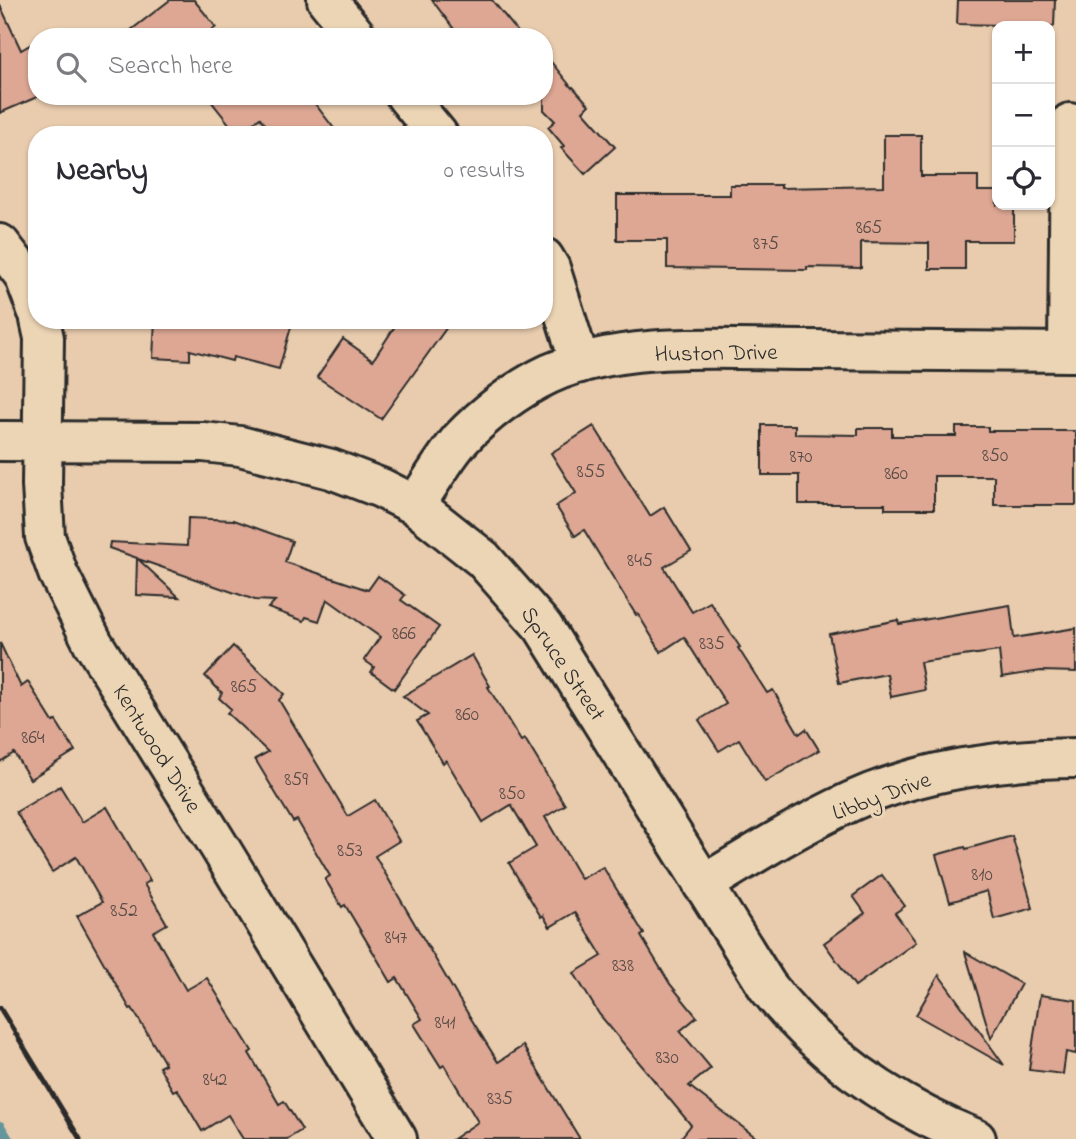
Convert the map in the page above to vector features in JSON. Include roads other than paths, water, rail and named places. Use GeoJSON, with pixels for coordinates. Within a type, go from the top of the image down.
{"type":"FeatureCollection","features":[{"type":"Feature","properties":{"kind":"street"},"geometry":{"type":"LineString","coordinates":[[327,0],[350,28]]}},
{"type":"Feature","properties":{"kind":"street"},"geometry":{"type":"LineString","coordinates":[[413,105],[431,126]]}},
{"type":"Feature","properties":{"kind":"street"},"geometry":{"type":"LineString","coordinates":[[1070,122],[1072,352]]}},
{"type":"Feature","properties":{"kind":"street"},"geometry":{"type":"LineString","coordinates":[[0,244],[24,275],[28,286]]}},
{"type":"Feature","properties":{"kind":"street"},"geometry":{"type":"LineString","coordinates":[[553,278],[580,363]]}},
{"type":"Feature","properties":{"kind":"street","name":"Kentwood Drive"},"geometry":{"type":"LineString","coordinates":[[42,329],[42,485],[45,537],[72,604],[93,643],[397,1139]]}},
{"type":"Feature","properties":{"kind":"street","name":"Huston Drive"},"geometry":{"type":"LineString","coordinates":[[415,505],[460,441],[485,417],[520,390],[549,374],[580,363],[621,354],[693,350],[1072,352]]}},
{"type":"Feature","properties":{"kind":"street","name":"Spruce Street"},"geometry":{"type":"LineString","coordinates":[[0,441],[203,442],[240,446],[331,469],[381,488],[415,505],[483,559],[543,626],[767,986],[789,1014],[866,1082],[907,1108],[976,1139]]}},
{"type":"Feature","properties":{"kind":"street","name":"Libby Drive"},"geometry":{"type":"LineString","coordinates":[[703,885],[799,827],[854,800],[890,787],[970,768],[1044,758],[1076,758]]}},
{"type":"Feature","properties":{"kind":"waterway"},"geometry":{"type":"LineString","coordinates":[[0,1126],[8,1139]]}},
{"type":"Feature","properties":{"kind":"railway"},"geometry":{"type":"LineString","coordinates":[[0,1008],[80,1139]]}}]}
